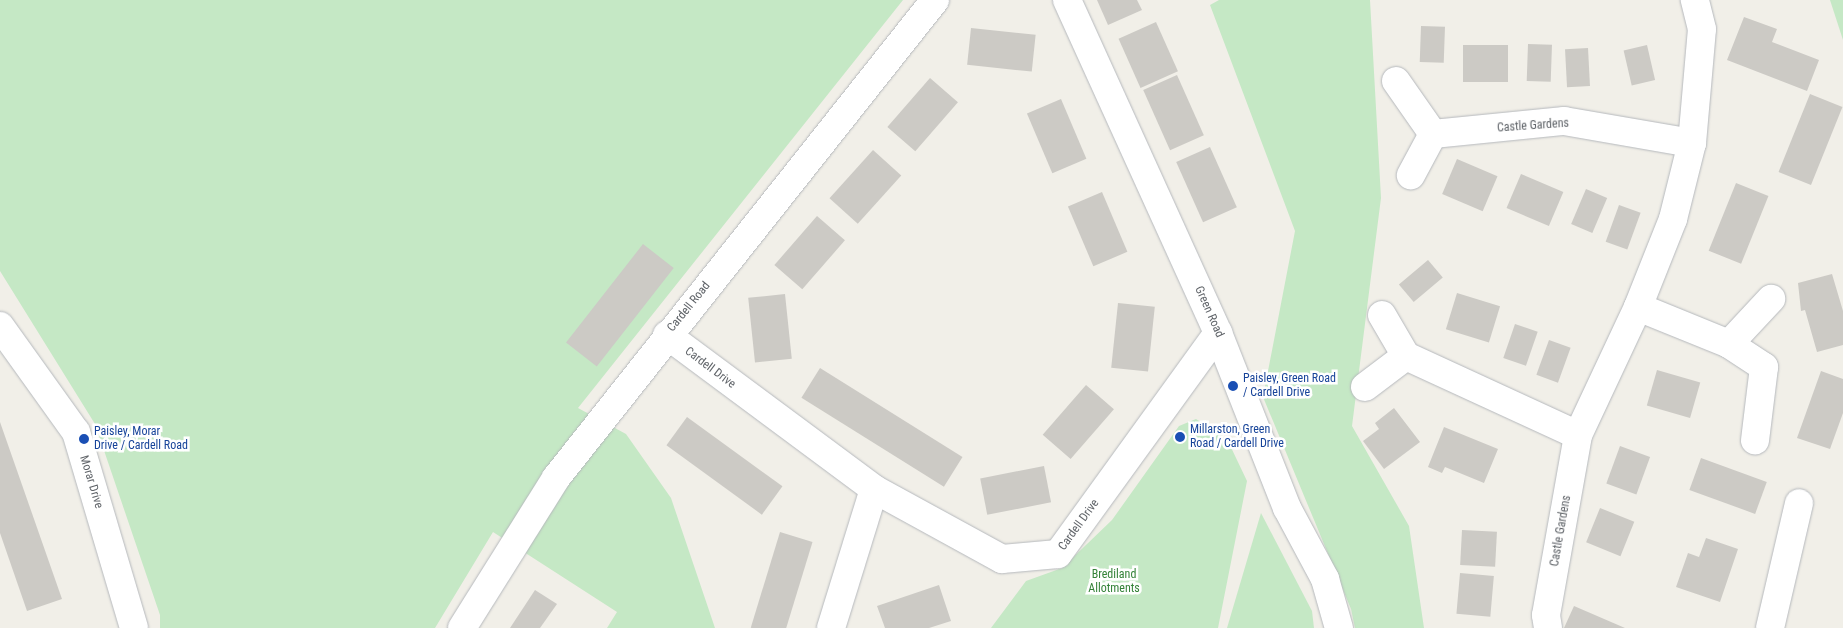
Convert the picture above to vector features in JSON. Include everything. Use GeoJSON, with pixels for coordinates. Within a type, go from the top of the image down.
{"type":"FeatureCollection","features":[{"type":"Feature","properties":{"kind":"street","name":"Cardell Road"},"geometry":{"type":"LineString","coordinates":[[462,628],[556,478],[667,335],[935,0]]}},
{"type":"Feature","properties":{"kind":"street","name":"Green Road"},"geometry":{"type":"LineString","coordinates":[[1067,0],[1218,333],[1286,508],[1325,579],[1339,628]]}},
{"type":"Feature","properties":{"kind":"street","name":"Castle Gardens"},"geometry":{"type":"LineString","coordinates":[[1548,628],[1546,614],[1578,435],[1638,307],[1673,219],[1692,143],[1702,29],[1695,0]]}},
{"type":"Feature","properties":{"kind":"street"},"geometry":{"type":"LineString","coordinates":[[1396,80],[1433,134],[1411,175]]}},
{"type":"Feature","properties":{"kind":"street","name":"Castle Gardens"},"geometry":{"type":"LineString","coordinates":[[1433,134],[1564,121],[1692,143]]}},
{"type":"Feature","properties":{"kind":"street"},"geometry":{"type":"LineString","coordinates":[[1729,344],[1771,298]]}},
{"type":"Feature","properties":{"kind":"street"},"geometry":{"type":"LineString","coordinates":[[1638,307],[1729,344],[1764,367],[1755,440]]}},
{"type":"Feature","properties":{"kind":"street"},"geometry":{"type":"LineString","coordinates":[[1382,315],[1406,356],[1578,435]]}},
{"type":"Feature","properties":{"kind":"street","name":"Morar Drive"},"geometry":{"type":"LineString","coordinates":[[0,326],[76,432],[134,628]]}},
{"type":"Feature","properties":{"kind":"street","name":"Cardell Drive"},"geometry":{"type":"LineString","coordinates":[[667,335],[874,489],[1002,559],[1058,554],[1218,333]]}},
{"type":"Feature","properties":{"kind":"street"},"geometry":{"type":"LineString","coordinates":[[1365,387],[1406,356]]}},
{"type":"Feature","properties":{"kind":"street"},"geometry":{"type":"LineString","coordinates":[[831,628],[874,489]]}},
{"type":"Feature","properties":{"kind":"street"},"geometry":{"type":"LineString","coordinates":[[1770,628],[1799,504]]}},
{"type":"Feature","properties":{"kind":"green space"},"geometry":{"type":"Polygon","coordinates":[[[0,0],[903,0],[578,408],[626,434],[671,498],[715,628],[607,628],[617,612],[493,532],[435,628],[160,628],[160,615],[95,424],[0,271],[0,0]]]}},
{"type":"Feature","properties":{"kind":"green space"},"geometry":{"type":"Polygon","coordinates":[[[1219,0],[1370,0],[1381,198],[1352,426],[1409,526],[1424,628],[1355,628],[1351,609],[1263,397],[1295,231],[1210,5],[1219,0]]]}},
{"type":"Feature","properties":{"kind":"green space"},"geometry":{"type":"Polygon","coordinates":[[[1830,0],[1843,0],[1843,40],[1830,0]]]}},
{"type":"Feature","properties":{"kind":"green space","name":"Brediland Allotments"},"geometry":{"type":"Polygon","coordinates":[[[1196,419],[1227,439],[1247,481],[1218,628],[991,628],[1026,581],[1062,568],[1112,520],[1179,426],[1196,419]]]}},
{"type":"Feature","properties":{"kind":"green space"},"geometry":{"type":"Polygon","coordinates":[[[1261,513],[1312,611],[1314,628],[1227,628],[1261,513]]]}},
{"type":"Feature","properties":{"kind":"building"},"geometry":{"type":"Polygon","coordinates":[[[1097,0],[1137,0],[1142,10],[1108,25],[1097,0]]]}},
{"type":"Feature","properties":{"kind":"building"},"geometry":{"type":"Polygon","coordinates":[[[1744,17],[1777,29],[1772,42],[1819,60],[1807,91],[1727,60],[1744,17]]]}},
{"type":"Feature","properties":{"kind":"building"},"geometry":{"type":"Polygon","coordinates":[[[1156,22],[1178,71],[1141,88],[1119,39],[1156,22]]]}},
{"type":"Feature","properties":{"kind":"building"},"geometry":{"type":"Polygon","coordinates":[[[1421,26],[1445,27],[1444,63],[1420,62],[1421,26]]]}},
{"type":"Feature","properties":{"kind":"building"},"geometry":{"type":"Polygon","coordinates":[[[971,28],[1036,35],[1032,72],[967,65],[971,28]]]}},
{"type":"Feature","properties":{"kind":"building"},"geometry":{"type":"Polygon","coordinates":[[[1528,44],[1552,45],[1551,82],[1527,81],[1528,44]]]}},
{"type":"Feature","properties":{"kind":"building"},"geometry":{"type":"Polygon","coordinates":[[[1463,45],[1508,45],[1508,82],[1463,82],[1463,45]]]}},
{"type":"Feature","properties":{"kind":"building"},"geometry":{"type":"Polygon","coordinates":[[[1647,45],[1655,80],[1632,85],[1624,50],[1647,45]]]}},
{"type":"Feature","properties":{"kind":"building"},"geometry":{"type":"Polygon","coordinates":[[[1588,48],[1590,86],[1567,87],[1565,49],[1588,48]]]}},
{"type":"Feature","properties":{"kind":"building"},"geometry":{"type":"Polygon","coordinates":[[[1177,75],[1204,135],[1170,150],[1143,90],[1177,75]]]}},
{"type":"Feature","properties":{"kind":"building"},"geometry":{"type":"Polygon","coordinates":[[[930,78],[958,102],[915,151],[887,127],[930,78]]]}},
{"type":"Feature","properties":{"kind":"building"},"geometry":{"type":"Polygon","coordinates":[[[1810,94],[1842,107],[1811,185],[1779,172],[1810,94]]]}},
{"type":"Feature","properties":{"kind":"building"},"geometry":{"type":"Polygon","coordinates":[[[1061,99],[1086,159],[1052,173],[1027,113],[1061,99]]]}},
{"type":"Feature","properties":{"kind":"building"},"geometry":{"type":"Polygon","coordinates":[[[1210,147],[1237,207],[1203,222],[1176,162],[1210,147]]]}},
{"type":"Feature","properties":{"kind":"building"},"geometry":{"type":"Polygon","coordinates":[[[873,150],[901,175],[858,224],[830,198],[873,150]]]}},
{"type":"Feature","properties":{"kind":"building"},"geometry":{"type":"Polygon","coordinates":[[[1457,159],[1498,176],[1483,211],[1442,194],[1457,159]]]}},
{"type":"Feature","properties":{"kind":"building"},"geometry":{"type":"Polygon","coordinates":[[[1521,174],[1563,192],[1549,226],[1507,208],[1521,174]]]}},
{"type":"Feature","properties":{"kind":"building"},"geometry":{"type":"Polygon","coordinates":[[[1736,183],[1768,196],[1741,264],[1709,251],[1736,183]]]}},
{"type":"Feature","properties":{"kind":"building"},"geometry":{"type":"Polygon","coordinates":[[[1586,189],[1607,198],[1592,233],[1571,224],[1586,189]]]}},
{"type":"Feature","properties":{"kind":"building"},"geometry":{"type":"Polygon","coordinates":[[[1102,192],[1127,252],[1093,266],[1068,206],[1102,192]]]}},
{"type":"Feature","properties":{"kind":"building"},"geometry":{"type":"Polygon","coordinates":[[[1619,205],[1641,213],[1627,250],[1606,242],[1619,205]]]}},
{"type":"Feature","properties":{"kind":"building"},"geometry":{"type":"Polygon","coordinates":[[[817,216],[845,240],[802,289],[774,265],[817,216]]]}},
{"type":"Feature","properties":{"kind":"building"},"geometry":{"type":"Polygon","coordinates":[[[643,244],[674,268],[597,367],[566,343],[643,244]]]}},
{"type":"Feature","properties":{"kind":"building"},"geometry":{"type":"Polygon","coordinates":[[[1428,260],[1443,278],[1414,302],[1399,284],[1428,260]]]}},
{"type":"Feature","properties":{"kind":"building"},"geometry":{"type":"Polygon","coordinates":[[[1832,274],[1843,311],[1843,345],[1817,352],[1805,310],[1801,311],[1798,283],[1832,274]]]}},
{"type":"Feature","properties":{"kind":"building"},"geometry":{"type":"Polygon","coordinates":[[[1457,293],[1500,306],[1489,342],[1446,329],[1457,293]]]}},
{"type":"Feature","properties":{"kind":"building"},"geometry":{"type":"Polygon","coordinates":[[[785,294],[792,359],[755,363],[748,298],[785,294]]]}},
{"type":"Feature","properties":{"kind":"building"},"geometry":{"type":"Polygon","coordinates":[[[1118,303],[1155,307],[1148,372],[1111,368],[1118,303]]]}},
{"type":"Feature","properties":{"kind":"building"},"geometry":{"type":"Polygon","coordinates":[[[1515,324],[1538,332],[1526,366],[1503,358],[1515,324]]]}},
{"type":"Feature","properties":{"kind":"building"},"geometry":{"type":"Polygon","coordinates":[[[1549,340],[1571,348],[1558,383],[1536,375],[1549,340]]]}},
{"type":"Feature","properties":{"kind":"building"},"geometry":{"type":"Polygon","coordinates":[[[820,368],[962,457],[944,487],[801,398],[820,368]]]}},
{"type":"Feature","properties":{"kind":"building"},"geometry":{"type":"Polygon","coordinates":[[[1657,370],[1700,382],[1690,418],[1647,406],[1657,370]]]}},
{"type":"Feature","properties":{"kind":"building"},"geometry":{"type":"Polygon","coordinates":[[[1821,371],[1843,379],[1843,413],[1830,449],[1797,438],[1821,371]]]}},
{"type":"Feature","properties":{"kind":"building"},"geometry":{"type":"Polygon","coordinates":[[[1086,385],[1114,409],[1071,459],[1043,435],[1086,385]]]}},
{"type":"Feature","properties":{"kind":"building"},"geometry":{"type":"Polygon","coordinates":[[[1394,408],[1420,442],[1384,469],[1363,441],[1379,429],[1375,423],[1394,408]]]}},
{"type":"Feature","properties":{"kind":"building"},"geometry":{"type":"Polygon","coordinates":[[[687,417],[782,486],[762,515],[666,445],[687,417]]]}},
{"type":"Feature","properties":{"kind":"building"},"geometry":{"type":"Polygon","coordinates":[[[0,422],[62,599],[27,611],[0,533],[0,422]]]}},
{"type":"Feature","properties":{"kind":"building"},"geometry":{"type":"Polygon","coordinates":[[[1444,427],[1498,449],[1484,483],[1445,467],[1442,473],[1428,467],[1444,427]]]}},
{"type":"Feature","properties":{"kind":"building"},"geometry":{"type":"Polygon","coordinates":[[[1620,446],[1650,457],[1636,495],[1606,484],[1620,446]]]}},
{"type":"Feature","properties":{"kind":"building"},"geometry":{"type":"Polygon","coordinates":[[[1701,458],[1767,482],[1755,514],[1689,490],[1701,458]]]}},
{"type":"Feature","properties":{"kind":"building"},"geometry":{"type":"Polygon","coordinates":[[[1044,466],[1051,502],[987,515],[980,478],[1044,466]]]}},
{"type":"Feature","properties":{"kind":"building"},"geometry":{"type":"Polygon","coordinates":[[[1600,508],[1634,522],[1620,556],[1586,542],[1600,508]]]}},
{"type":"Feature","properties":{"kind":"building"},"geometry":{"type":"Polygon","coordinates":[[[1462,530],[1497,532],[1495,567],[1460,565],[1462,530]]]}},
{"type":"Feature","properties":{"kind":"building"},"geometry":{"type":"Polygon","coordinates":[[[780,532],[813,542],[786,628],[751,628],[780,532]]]}},
{"type":"Feature","properties":{"kind":"building"},"geometry":{"type":"Polygon","coordinates":[[[1706,538],[1738,549],[1720,602],[1676,587],[1688,553],[1699,557],[1706,538]]]}},
{"type":"Feature","properties":{"kind":"building"},"geometry":{"type":"Polygon","coordinates":[[[1460,573],[1494,576],[1490,617],[1456,614],[1460,573]]]}},
{"type":"Feature","properties":{"kind":"building"},"geometry":{"type":"Polygon","coordinates":[[[939,585],[951,621],[929,628],[885,628],[877,606],[939,585]]]}},
{"type":"Feature","properties":{"kind":"building"},"geometry":{"type":"Polygon","coordinates":[[[535,590],[557,604],[540,628],[510,628],[535,590]]]}},
{"type":"Feature","properties":{"kind":"building"},"geometry":{"type":"Polygon","coordinates":[[[1574,606],[1625,628],[1564,628],[1574,606]]]}},
{"type":"Feature","properties":{"kind":"place","name":"Paisley, Green Road / Cardell Drive"},"geometry":{"type":"Point","coordinates":[1233,386]}},
{"type":"Feature","properties":{"kind":"place","name":"Millarston, Green Road / Cardell Drive"},"geometry":{"type":"Point","coordinates":[1180,437]}},
{"type":"Feature","properties":{"kind":"place","name":"Paisley, Morar Drive / Cardell Road"},"geometry":{"type":"Point","coordinates":[84,439]}}]}
